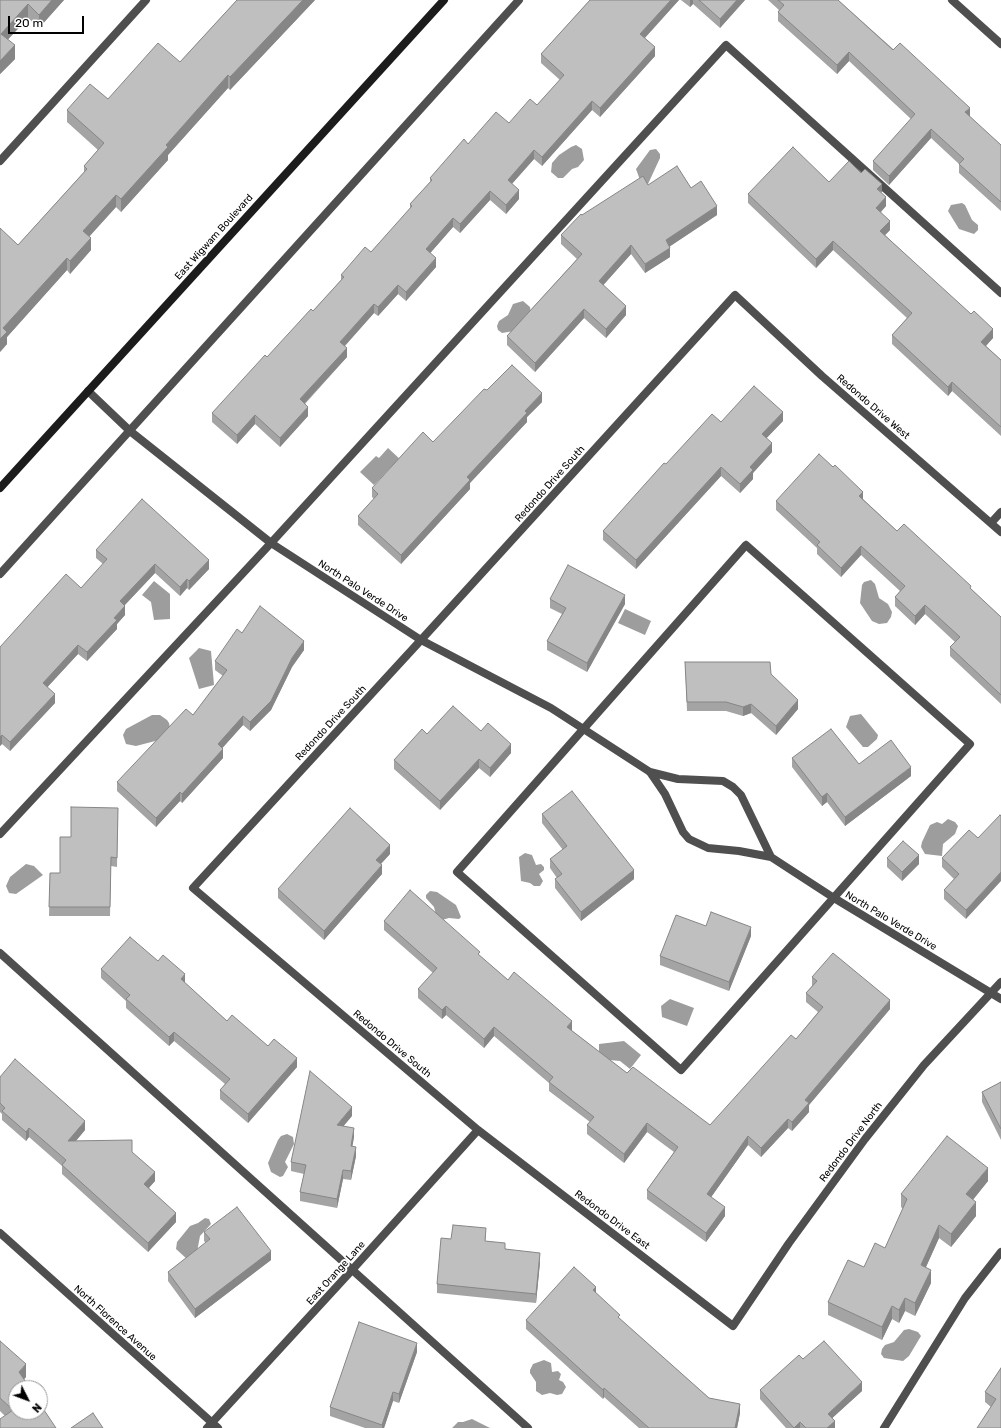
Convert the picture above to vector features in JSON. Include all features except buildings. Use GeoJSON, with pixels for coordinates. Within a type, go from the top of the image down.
{"type":"FeatureCollection","features":[{"type":"Feature","properties":{"kind":"street"},"geometry":{"type":"LineString","coordinates":[[0,161],[146,0]]}},
{"type":"Feature","properties":{"kind":"street","name":"East Wigwam Boulevard"},"geometry":{"type":"LineString","coordinates":[[0,488],[444,0]]}},
{"type":"Feature","properties":{"kind":"street"},"geometry":{"type":"LineString","coordinates":[[0,574],[519,0]]}},
{"type":"Feature","properties":{"kind":"street"},"geometry":{"type":"LineString","coordinates":[[952,0],[1001,44]]}},
{"type":"Feature","properties":{"kind":"street"},"geometry":{"type":"LineString","coordinates":[[0,834],[271,543],[726,45],[1001,293]]}},
{"type":"Feature","properties":{"kind":"street","name":"Redondo Drive West"},"geometry":{"type":"LineString","coordinates":[[735,295],[822,376],[1001,532]]}},
{"type":"Feature","properties":{"kind":"street","name":"Redondo Drive South"},"geometry":{"type":"LineString","coordinates":[[478,1130],[193,888],[735,295]]}},
{"type":"Feature","properties":{"kind":"street","name":"North Palo Verde Drive"},"geometry":{"type":"LineString","coordinates":[[88,391],[130,431],[271,543],[421,640],[551,708],[650,772],[678,779],[723,781],[733,787],[741,795],[772,857]]}},
{"type":"Feature","properties":{"kind":"street"},"geometry":{"type":"LineString","coordinates":[[991,522],[1001,512]]}},
{"type":"Feature","properties":{"kind":"street"},"geometry":{"type":"LineString","coordinates":[[746,545],[970,744],[834,898],[681,1070],[457,872],[746,545]]}},
{"type":"Feature","properties":{"kind":"street","name":"North Palo Verde Drive"},"geometry":{"type":"LineString","coordinates":[[650,772],[667,798],[683,832],[689,839],[708,848],[739,851],[772,857],[834,898],[1001,1000]]}},
{"type":"Feature","properties":{"kind":"street"},"geometry":{"type":"LineString","coordinates":[[0,953],[528,1428]]}},
{"type":"Feature","properties":{"kind":"street","name":"Redondo Drive North"},"geometry":{"type":"LineString","coordinates":[[733,1326],[790,1242],[865,1139],[924,1066],[1001,982]]}},
{"type":"Feature","properties":{"kind":"street","name":"East Orange Lane"},"geometry":{"type":"LineString","coordinates":[[212,1426],[478,1130]]}},
{"type":"Feature","properties":{"kind":"street","name":"Redondo Drive East"},"geometry":{"type":"LineString","coordinates":[[478,1130],[733,1326]]}},
{"type":"Feature","properties":{"kind":"street","name":"North Florence Avenue"},"geometry":{"type":"LineString","coordinates":[[0,1233],[212,1426]]}},
{"type":"Feature","properties":{"kind":"street"},"geometry":{"type":"LineString","coordinates":[[884,1428],[966,1298],[1001,1252]]}},
{"type":"Feature","properties":{"kind":"shaded area"},"geometry":{"type":"Polygon","coordinates":[[[576,145],[582,149],[584,160],[578,167],[572,169],[563,178],[558,178],[551,172],[552,163],[559,155],[576,145]]]}},
{"type":"Feature","properties":{"kind":"shaded area"},"geometry":{"type":"Polygon","coordinates":[[[656,149],[660,154],[660,158],[648,184],[640,180],[636,169],[650,150],[656,149]]]}},
{"type":"Feature","properties":{"kind":"shaded area"},"geometry":{"type":"Polygon","coordinates":[[[962,203],[965,205],[972,220],[978,225],[978,230],[974,234],[959,229],[948,211],[951,205],[962,203]]]}},
{"type":"Feature","properties":{"kind":"shaded area"},"geometry":{"type":"Polygon","coordinates":[[[523,301],[530,307],[531,314],[514,331],[502,333],[498,330],[497,326],[499,321],[508,315],[513,304],[523,301]]]}},
{"type":"Feature","properties":{"kind":"shaded area"},"geometry":{"type":"Polygon","coordinates":[[[388,448],[402,461],[396,467],[393,465],[374,485],[360,472],[376,456],[379,458],[388,448]]]}},
{"type":"Feature","properties":{"kind":"shaded area"},"geometry":{"type":"Polygon","coordinates":[[[871,580],[875,584],[879,598],[888,604],[892,612],[887,623],[879,624],[872,621],[860,603],[862,585],[864,582],[871,580]]]}},
{"type":"Feature","properties":{"kind":"shaded area"},"geometry":{"type":"Polygon","coordinates":[[[154,581],[170,594],[170,619],[154,620],[151,602],[142,595],[154,581]]]}},
{"type":"Feature","properties":{"kind":"shaded area"},"geometry":{"type":"Polygon","coordinates":[[[625,609],[651,621],[645,635],[618,623],[625,609]]]}},
{"type":"Feature","properties":{"kind":"shaded area"},"geometry":{"type":"Polygon","coordinates":[[[199,648],[211,651],[214,685],[199,689],[189,658],[199,648]]]}},
{"type":"Feature","properties":{"kind":"shaded area"},"geometry":{"type":"Polygon","coordinates":[[[861,714],[878,735],[877,739],[868,747],[863,747],[846,727],[850,716],[861,714]]]}},
{"type":"Feature","properties":{"kind":"shaded area"},"geometry":{"type":"Polygon","coordinates":[[[152,715],[160,715],[167,720],[170,728],[159,740],[136,746],[126,744],[123,735],[126,729],[152,715]]]}},
{"type":"Feature","properties":{"kind":"shaded area"},"geometry":{"type":"Polygon","coordinates":[[[948,819],[955,822],[958,826],[955,834],[943,844],[942,856],[925,854],[921,847],[930,825],[937,822],[942,824],[948,819]]]}},
{"type":"Feature","properties":{"kind":"shaded area"},"geometry":{"type":"Polygon","coordinates":[[[525,853],[532,855],[536,865],[541,864],[544,867],[544,870],[539,874],[543,881],[540,886],[534,886],[530,883],[521,881],[519,857],[525,853]]]}},
{"type":"Feature","properties":{"kind":"shaded area"},"geometry":{"type":"Polygon","coordinates":[[[26,864],[34,866],[43,875],[16,894],[9,893],[6,886],[10,877],[26,864]]]}},
{"type":"Feature","properties":{"kind":"shaded area"},"geometry":{"type":"Polygon","coordinates":[[[430,891],[437,892],[456,905],[461,917],[459,919],[449,918],[442,920],[436,915],[434,907],[426,898],[426,895],[430,891]]]}},
{"type":"Feature","properties":{"kind":"shaded area"},"geometry":{"type":"Polygon","coordinates":[[[670,999],[694,1008],[687,1026],[662,1017],[661,1006],[670,999]]]}},
{"type":"Feature","properties":{"kind":"shaded area"},"geometry":{"type":"Polygon","coordinates":[[[624,1041],[641,1055],[630,1069],[620,1061],[599,1059],[599,1044],[624,1041]]]}},
{"type":"Feature","properties":{"kind":"shaded area"},"geometry":{"type":"Polygon","coordinates":[[[287,1134],[293,1137],[294,1144],[285,1162],[288,1167],[283,1176],[280,1177],[271,1172],[268,1163],[278,1140],[281,1136],[287,1134]]]}},
{"type":"Feature","properties":{"kind":"shaded area"},"geometry":{"type":"Polygon","coordinates":[[[205,1218],[209,1219],[211,1224],[200,1236],[197,1252],[187,1259],[176,1249],[177,1242],[190,1226],[205,1218]]]}},
{"type":"Feature","properties":{"kind":"shaded area"},"geometry":{"type":"Polygon","coordinates":[[[909,1329],[918,1332],[921,1336],[909,1356],[903,1361],[884,1358],[881,1354],[885,1345],[894,1342],[904,1330],[909,1329]]]}},
{"type":"Feature","properties":{"kind":"shaded area"},"geometry":{"type":"Polygon","coordinates":[[[544,1360],[551,1363],[552,1372],[558,1371],[561,1374],[559,1380],[563,1382],[566,1387],[562,1394],[557,1395],[550,1393],[542,1395],[536,1391],[536,1382],[530,1373],[530,1370],[533,1364],[544,1360]]]}},
{"type":"Feature","properties":{"kind":"shaded area"},"geometry":{"type":"Polygon","coordinates":[[[472,1419],[490,1428],[452,1428],[458,1422],[472,1419]]]}}]}
